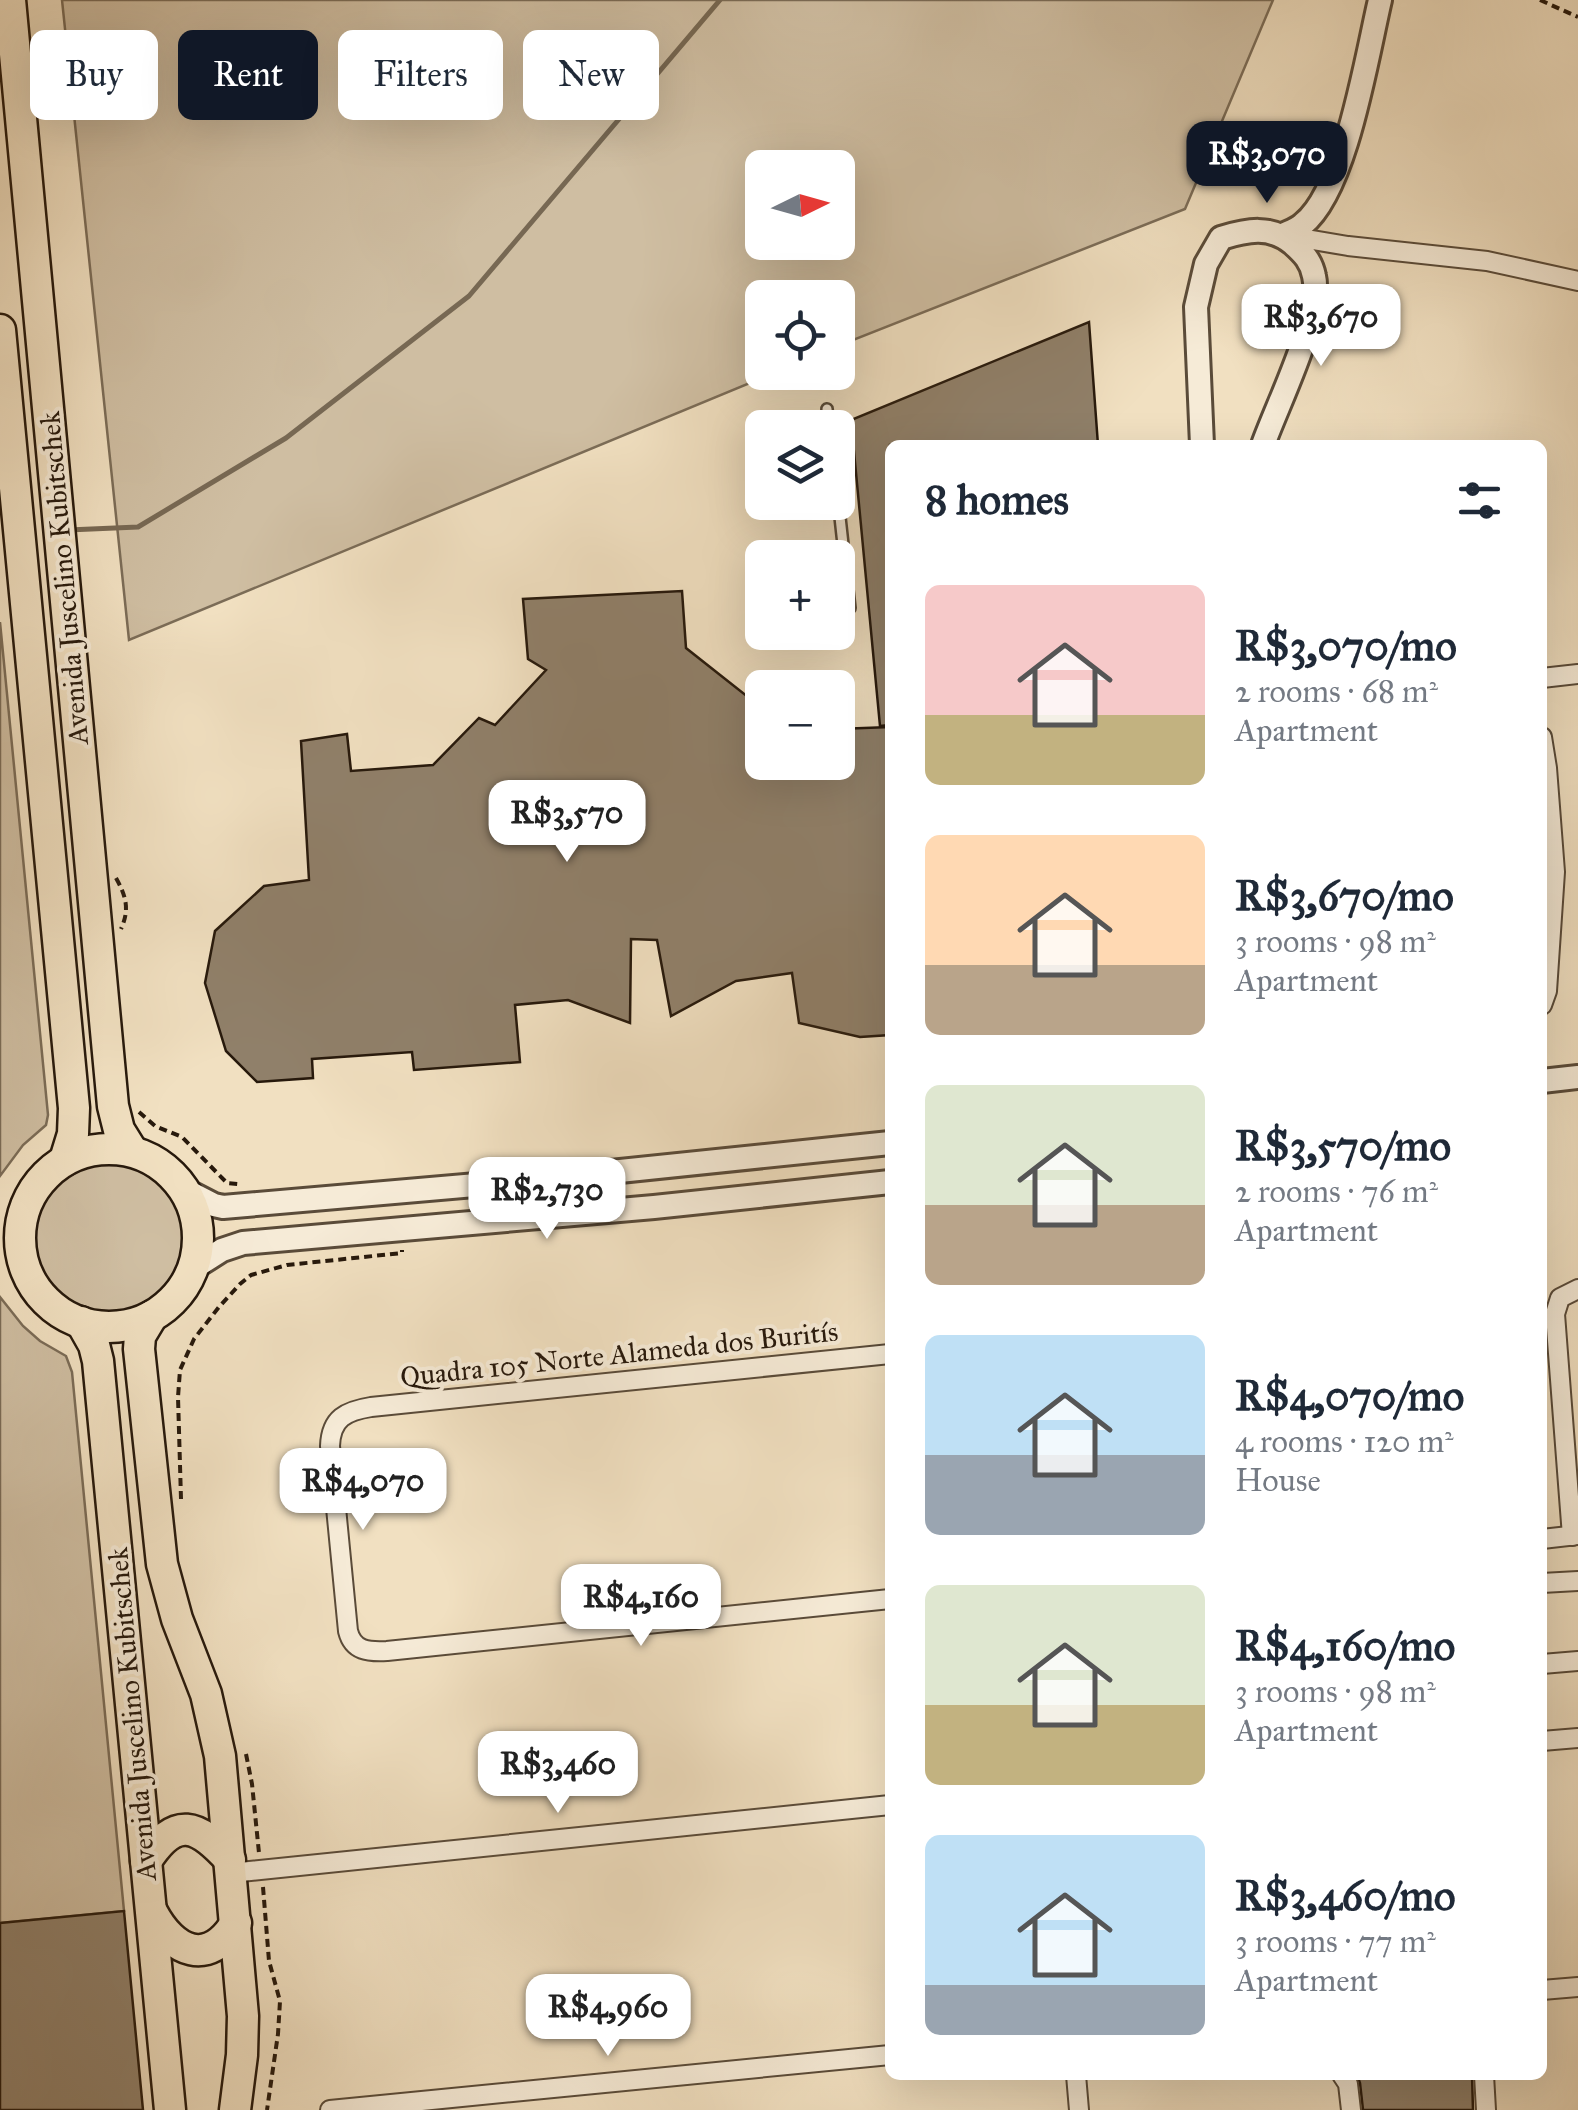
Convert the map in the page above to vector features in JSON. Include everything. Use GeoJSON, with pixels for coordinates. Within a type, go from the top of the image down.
{"type":"FeatureCollection","features":[{"type":"Feature","properties":{"kind":"main road","name":"Avenida Juscelino Kubitschek"},"geometry":{"type":"LineString","coordinates":[[10,0],[113,1106],[119,1130],[132,1151]]}},
{"type":"Feature","properties":{"kind":"main road","name":"Avenida Juscelino Kubitschek"},"geometry":{"type":"LineString","coordinates":[[0,330],[74,1108],[73,1134],[65,1160]]}},
{"type":"Feature","properties":{"kind":"main road"},"geometry":{"type":"LineString","coordinates":[[100,1148],[132,1151],[161,1165],[184,1188],[198,1229],[192,1270],[184,1287],[152,1316],[119,1327],[81,1322],[59,1312],[38,1291],[26,1270],[20,1241],[23,1214],[44,1177],[65,1160],[100,1148]]}},
{"type":"Feature","properties":{"kind":"main road","name":"Avenida Juscelino Kubitschek"},"geometry":{"type":"LineString","coordinates":[[152,1316],[139,1343],[162,1564],[177,1620],[206,1694],[241,1868],[236,1923],[244,2035],[234,2110]]}},
{"type":"Feature","properties":{"kind":"main road","name":"Avenida Juscelino Kubitschek"},"geometry":{"type":"LineString","coordinates":[[81,1322],[98,1361],[170,2110]]}},
{"type":"Feature","properties":{"kind":"main road"},"geometry":{"type":"LineString","coordinates":[[146,1861],[166,1836],[188,1830],[208,1837],[241,1868]]}},
{"type":"Feature","properties":{"kind":"main road"},"geometry":{"type":"LineString","coordinates":[[151,1909],[168,1938],[192,1949],[216,1944],[236,1923]]}},
{"type":"Feature","properties":{"kind":"street"},"geometry":{"type":"LineString","coordinates":[[1283,235],[1303,224],[1314,212],[1339,165],[1380,0]]}},
{"type":"Feature","properties":{"kind":"street"},"geometry":{"type":"LineString","coordinates":[[1202,440],[1196,307],[1206,264],[1220,238],[1249,230],[1348,246],[1487,261],[1578,281]]}},
{"type":"Feature","properties":{"kind":"street"},"geometry":{"type":"LineString","coordinates":[[1265,440],[1311,323],[1316,279],[1308,257],[1283,235]]}},
{"type":"Feature","properties":{"kind":"street"},"geometry":{"type":"LineString","coordinates":[[1547,677],[1578,674]]}},
{"type":"Feature","properties":{"kind":"street"},"geometry":{"type":"LineString","coordinates":[[1547,768],[1555,872],[1547,992]]}},
{"type":"Feature","properties":{"kind":"street"},"geometry":{"type":"LineString","coordinates":[[1547,1080],[1578,1077]]}},
{"type":"Feature","properties":{"kind":"street"},"geometry":{"type":"LineString","coordinates":[[184,1188],[214,1206],[223,1207],[885,1144]]}},
{"type":"Feature","properties":{"kind":"street"},"geometry":{"type":"LineString","coordinates":[[192,1270],[222,1250],[242,1243],[885,1183]]}},
{"type":"Feature","properties":{"kind":"street"},"geometry":{"type":"LineString","coordinates":[[1547,1539],[1575,1536],[1555,1314],[1560,1298],[1578,1290]]}},
{"type":"Feature","properties":{"kind":"street","name":"Quadra 105 Norte Alameda dos Buritís"},"geometry":{"type":"LineString","coordinates":[[885,1355],[353,1410],[338,1420],[330,1446],[348,1631],[360,1648],[386,1651],[885,1600]]}},
{"type":"Feature","properties":{"kind":"street"},"geometry":{"type":"LineString","coordinates":[[1547,1584],[1578,1581]]}},
{"type":"Feature","properties":{"kind":"street"},"geometry":{"type":"LineString","coordinates":[[1547,1664],[1578,1661]]}},
{"type":"Feature","properties":{"kind":"street"},"geometry":{"type":"LineString","coordinates":[[1547,1741],[1578,1738]]}},
{"type":"Feature","properties":{"kind":"street"},"geometry":{"type":"LineString","coordinates":[[241,1868],[885,1804]]}},
{"type":"Feature","properties":{"kind":"street"},"geometry":{"type":"LineString","coordinates":[[1547,1990],[1578,1987]]}},
{"type":"Feature","properties":{"kind":"street"},"geometry":{"type":"LineString","coordinates":[[330,2110],[397,2107],[885,2055]]}},
{"type":"Feature","properties":{"kind":"street"},"geometry":{"type":"LineString","coordinates":[[1077,2080],[1080,2110]]}},
{"type":"Feature","properties":{"kind":"street"},"geometry":{"type":"LineString","coordinates":[[1347,2080],[1352,2110]]}},
{"type":"Feature","properties":{"kind":"street"},"geometry":{"type":"LineString","coordinates":[[1484,2080],[1486,2110]]}},
{"type":"Feature","properties":{"kind":"path"},"geometry":{"type":"LineString","coordinates":[[1540,0],[1578,17]]}},
{"type":"Feature","properties":{"kind":"path"},"geometry":{"type":"LineString","coordinates":[[116,879],[124,891],[127,917],[121,928],[122,937]]}},
{"type":"Feature","properties":{"kind":"path"},"geometry":{"type":"LineString","coordinates":[[138,1111],[155,1126],[182,1137],[228,1183],[244,1184]]}},
{"type":"Feature","properties":{"kind":"path"},"geometry":{"type":"LineString","coordinates":[[181,1512],[180,1370],[194,1339],[251,1275],[288,1265],[402,1253],[401,1228]]}},
{"type":"Feature","properties":{"kind":"path"},"geometry":{"type":"LineString","coordinates":[[245,1752],[252,1784],[241,1868],[280,2001],[268,2110]]}},
{"type":"Feature","properties":{"kind":"shaded area"},"geometry":{"type":"Polygon","coordinates":[[[62,0],[1273,0],[1185,209],[855,339],[855,280],[745,280],[745,385],[129,640],[75,120],[158,120],[158,30],[65,30],[62,0]]]}},
{"type":"Feature","properties":{"kind":"shaded area"},"geometry":{"type":"Polygon","coordinates":[[[0,622],[48,1115],[46,1125],[23,1145],[0,1176],[0,622]]]}},
{"type":"Feature","properties":{"kind":"shaded area"},"geometry":{"type":"Polygon","coordinates":[[[108,1158],[138,1164],[164,1181],[181,1207],[187,1237],[181,1267],[164,1293],[138,1310],[108,1316],[78,1310],[52,1293],[35,1267],[29,1237],[35,1207],[52,1181],[78,1164],[108,1158]]]}},
{"type":"Feature","properties":{"kind":"shaded area"},"geometry":{"type":"Polygon","coordinates":[[[0,1297],[23,1326],[66,1356],[72,1372],[124,1911],[0,1923],[0,1297]]]}},
{"type":"Feature","properties":{"kind":"building"},"geometry":{"type":"Polygon","coordinates":[[[1089,322],[1098,440],[885,440],[885,726],[880,726],[855,462],[855,418],[1089,322]]]}},
{"type":"Feature","properties":{"kind":"building"},"geometry":{"type":"Polygon","coordinates":[[[682,591],[686,648],[745,695],[745,780],[855,780],[855,728],[885,727],[885,1035],[860,1037],[799,1023],[792,973],[736,981],[671,1016],[657,940],[631,939],[630,1023],[568,1000],[515,1005],[520,1062],[414,1070],[412,1052],[312,1059],[313,1078],[257,1082],[226,1051],[205,983],[215,931],[264,886],[309,880],[301,741],[347,734],[351,771],[433,765],[479,718],[495,725],[546,670],[528,659],[523,599],[682,591]]]}},
{"type":"Feature","properties":{"kind":"building"},"geometry":{"type":"Polygon","coordinates":[[[124,1911],[143,2110],[0,2110],[0,1923],[124,1911]]]}},
{"type":"Feature","properties":{"kind":"building"},"geometry":{"type":"Polygon","coordinates":[[[1359,2080],[1472,2080],[1473,2110],[1363,2110],[1359,2080]]]}},
{"type":"Feature","properties":{"kind":"waterway"},"geometry":{"type":"LineString","coordinates":[[68,530],[138,527],[286,438],[469,296],[720,0]]}}]}
